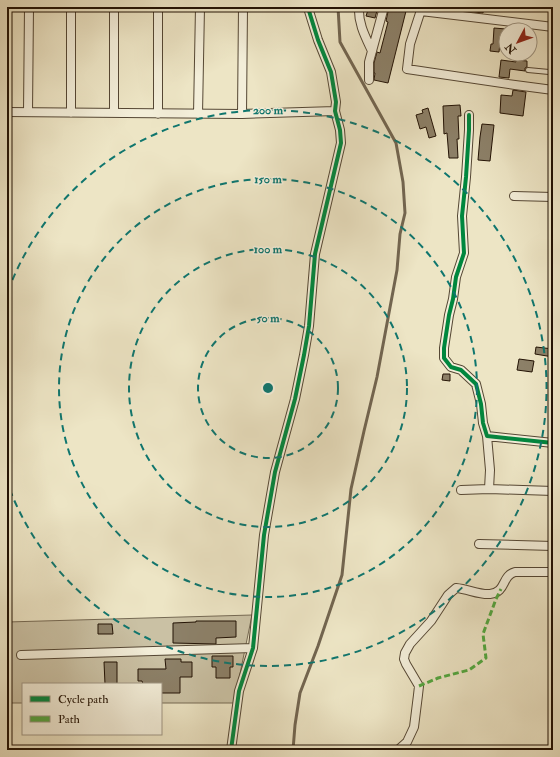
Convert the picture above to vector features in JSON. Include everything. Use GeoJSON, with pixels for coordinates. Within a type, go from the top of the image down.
{"type":"FeatureCollection","features":[{"type":"Feature","properties":{"kind":"street"},"geometry":{"type":"LineString","coordinates":[[28,112],[29,7]]}},
{"type":"Feature","properties":{"kind":"street"},"geometry":{"type":"LineString","coordinates":[[71,113],[72,7]]}},
{"type":"Feature","properties":{"kind":"street"},"geometry":{"type":"LineString","coordinates":[[114,7],[114,113]]}},
{"type":"Feature","properties":{"kind":"street"},"geometry":{"type":"LineString","coordinates":[[158,7],[158,114]]}},
{"type":"Feature","properties":{"kind":"street"},"geometry":{"type":"LineString","coordinates":[[198,114],[200,7]]}},
{"type":"Feature","properties":{"kind":"street"},"geometry":{"type":"LineString","coordinates":[[242,114],[243,7]]}},
{"type":"Feature","properties":{"kind":"street"},"geometry":{"type":"LineString","coordinates":[[231,750],[238,691],[253,648],[264,535],[275,472],[295,399],[304,355],[309,326],[315,254],[341,143],[340,130],[335,111],[336,102],[331,72],[318,40],[309,7]]}},
{"type":"Feature","properties":{"kind":"street"},"geometry":{"type":"LineString","coordinates":[[359,7],[361,28],[372,51]]}},
{"type":"Feature","properties":{"kind":"street"},"geometry":{"type":"LineString","coordinates":[[369,80],[369,62],[384,7]]}},
{"type":"Feature","properties":{"kind":"street"},"geometry":{"type":"LineString","coordinates":[[553,27],[422,9],[416,22],[410,44],[407,72],[553,90]]}},
{"type":"Feature","properties":{"kind":"street"},"geometry":{"type":"LineString","coordinates":[[7,112],[242,114],[335,111]]}},
{"type":"Feature","properties":{"kind":"street"},"geometry":{"type":"LineString","coordinates":[[469,115],[466,177],[462,216],[464,252],[456,277],[444,348],[444,358],[450,367],[461,370],[476,384],[481,404],[483,423],[487,436],[490,470],[489,489]]}},
{"type":"Feature","properties":{"kind":"street"},"geometry":{"type":"LineString","coordinates":[[514,196],[553,197]]}},
{"type":"Feature","properties":{"kind":"street"},"geometry":{"type":"LineString","coordinates":[[487,436],[553,443]]}},
{"type":"Feature","properties":{"kind":"street"},"geometry":{"type":"LineString","coordinates":[[461,490],[489,489],[553,491]]}},
{"type":"Feature","properties":{"kind":"street"},"geometry":{"type":"LineString","coordinates":[[479,544],[553,546]]}},
{"type":"Feature","properties":{"kind":"street"},"geometry":{"type":"LineString","coordinates":[[398,750],[407,742],[414,727],[419,686],[406,664],[404,659],[405,653],[410,644],[431,620],[448,595],[456,588],[482,594],[496,593],[501,589],[511,573],[553,572]]}},
{"type":"Feature","properties":{"kind":"street"},"geometry":{"type":"LineString","coordinates":[[21,655],[253,648]]}},
{"type":"Feature","properties":{"kind":"lane"},"geometry":{"type":"LineString","coordinates":[[528,70],[549,72],[553,74]]}},
{"type":"Feature","properties":{"kind":"shaded area"},"geometry":{"type":"Polygon","coordinates":[[[252,615],[234,703],[162,703],[162,683],[22,683],[22,703],[7,703],[7,622],[252,615]]]}},
{"type":"Feature","properties":{"kind":"building"},"geometry":{"type":"Polygon","coordinates":[[[369,7],[378,7],[375,18],[366,16],[369,7]]]}},
{"type":"Feature","properties":{"kind":"building"},"geometry":{"type":"Polygon","coordinates":[[[389,7],[407,7],[388,83],[374,80],[374,63],[377,52],[380,53],[388,22],[386,21],[389,7]]]}},
{"type":"Feature","properties":{"kind":"building"},"geometry":{"type":"Polygon","coordinates":[[[440,7],[484,7],[483,13],[440,7]]]}},
{"type":"Feature","properties":{"kind":"building"},"geometry":{"type":"Polygon","coordinates":[[[494,28],[498,28],[498,52],[490,51],[491,44],[493,44],[494,28]]]}},
{"type":"Feature","properties":{"kind":"building"},"geometry":{"type":"Polygon","coordinates":[[[501,62],[527,62],[525,71],[510,69],[509,78],[499,77],[501,62]]]}},
{"type":"Feature","properties":{"kind":"building"},"geometry":{"type":"Polygon","coordinates":[[[513,90],[526,92],[523,116],[500,113],[501,95],[512,96],[513,90]]]}},
{"type":"Feature","properties":{"kind":"building"},"geometry":{"type":"Polygon","coordinates":[[[460,105],[461,116],[458,116],[459,139],[457,139],[458,158],[449,158],[447,133],[444,134],[443,106],[460,105]]]}},
{"type":"Feature","properties":{"kind":"building"},"geometry":{"type":"Polygon","coordinates":[[[428,108],[436,136],[429,138],[426,127],[420,129],[416,115],[423,113],[422,110],[428,108]]]}},
{"type":"Feature","properties":{"kind":"building"},"geometry":{"type":"Polygon","coordinates":[[[482,124],[494,125],[490,161],[478,160],[482,124]]]}},
{"type":"Feature","properties":{"kind":"building"},"geometry":{"type":"Polygon","coordinates":[[[536,347],[553,349],[553,357],[535,354],[536,347]]]}},
{"type":"Feature","properties":{"kind":"building"},"geometry":{"type":"Polygon","coordinates":[[[519,359],[534,361],[532,372],[517,370],[519,359]]]}},
{"type":"Feature","properties":{"kind":"building"},"geometry":{"type":"Polygon","coordinates":[[[443,374],[450,374],[450,381],[442,380],[443,374]]]}},
{"type":"Feature","properties":{"kind":"building"},"geometry":{"type":"Polygon","coordinates":[[[196,621],[236,621],[236,637],[216,638],[216,644],[173,643],[173,623],[196,621]]]}},
{"type":"Feature","properties":{"kind":"building"},"geometry":{"type":"Polygon","coordinates":[[[98,624],[112,624],[113,634],[98,634],[98,624]]]}},
{"type":"Feature","properties":{"kind":"building"},"geometry":{"type":"Polygon","coordinates":[[[212,656],[233,656],[233,667],[230,667],[230,678],[216,678],[216,667],[212,667],[212,656]]]}},
{"type":"Feature","properties":{"kind":"building"},"geometry":{"type":"Polygon","coordinates":[[[165,659],[181,659],[181,662],[192,662],[192,677],[180,677],[180,693],[162,693],[162,683],[143,683],[142,681],[138,681],[138,669],[166,669],[165,659]]]}},
{"type":"Feature","properties":{"kind":"building"},"geometry":{"type":"Polygon","coordinates":[[[104,662],[117,662],[117,683],[105,683],[104,662]]]}},
{"type":"Feature","properties":{"kind":"waterway"},"geometry":{"type":"LineString","coordinates":[[293,750],[300,693],[342,575],[351,489],[377,377],[397,270],[400,234],[405,213],[403,182],[396,143],[340,42],[338,7]]}},
{"type":"Feature","properties":{"kind":"marked path"},"geometry":{"type":"LineString","coordinates":[[419,686],[438,678],[469,670],[486,658],[483,634],[501,589]]}},
{"type":"Feature","properties":{"kind":"cycle path"},"geometry":{"type":"LineString","coordinates":[[231,750],[239,691],[253,648],[264,535],[275,472],[295,399],[304,355],[309,326],[315,254],[341,143],[340,130],[335,111],[336,102],[331,72],[318,40],[309,7]]}},
{"type":"Feature","properties":{"kind":"cycle path"},"geometry":{"type":"LineString","coordinates":[[469,115],[466,177],[462,216],[464,253],[456,277],[444,348],[444,358],[451,367],[461,370],[476,384],[481,404],[483,423],[487,436],[553,443]]}}]}
